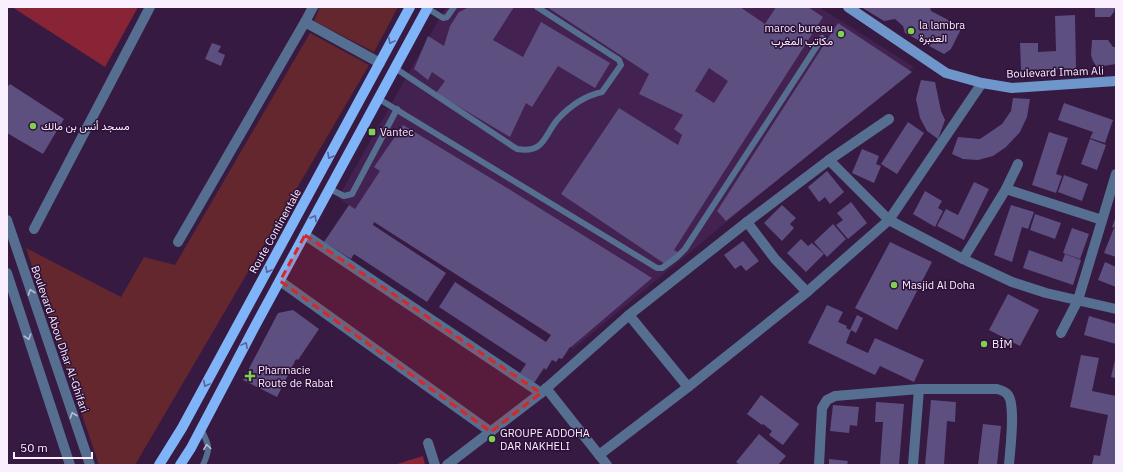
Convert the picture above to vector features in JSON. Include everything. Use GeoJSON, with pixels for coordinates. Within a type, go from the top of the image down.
{"type":"FeatureCollection","features":[{"type":"Feature","properties":{"kind":"main road","name":"Route Continentale"},"geometry":{"type":"LineString","coordinates":[[159,465],[182,428],[410,7]]}},
{"type":"Feature","properties":{"kind":"main road"},"geometry":{"type":"LineString","coordinates":[[180,465],[191,448],[427,8]]}},
{"type":"Feature","properties":{"kind":"street"},"geometry":{"type":"LineString","coordinates":[[34,229],[150,7]]}},
{"type":"Feature","properties":{"kind":"street"},"geometry":{"type":"LineString","coordinates":[[178,242],[313,7]]}},
{"type":"Feature","properties":{"kind":"street","name":"Boulevard Imam Ali"},"geometry":{"type":"LineString","coordinates":[[848,7],[946,73],[982,83],[1012,88],[1116,81]]}},
{"type":"Feature","properties":{"kind":"street"},"geometry":{"type":"LineString","coordinates":[[305,22],[380,63]]}},
{"type":"Feature","properties":{"kind":"street"},"geometry":{"type":"LineString","coordinates":[[599,455],[688,387],[807,292],[889,220],[982,83]]}},
{"type":"Feature","properties":{"kind":"street"},"geometry":{"type":"LineString","coordinates":[[447,465],[544,390],[629,315],[747,222],[829,160],[889,119]]}},
{"type":"Feature","properties":{"kind":"street"},"geometry":{"type":"LineString","coordinates":[[829,160],[889,220],[962,258],[1012,282],[1046,293],[1116,309]]}},
{"type":"Feature","properties":{"kind":"street"},"geometry":{"type":"LineString","coordinates":[[962,258],[1006,189],[1018,164]]}},
{"type":"Feature","properties":{"kind":"street"},"geometry":{"type":"LineString","coordinates":[[1060,333],[1078,300],[1115,181]]}},
{"type":"Feature","properties":{"kind":"street"},"geometry":{"type":"LineString","coordinates":[[1006,189],[1102,220]]}},
{"type":"Feature","properties":{"kind":"street","name":"Boulevard Abou Dhar Al-Ghifari"},"geometry":{"type":"LineString","coordinates":[[7,220],[90,465]]}},
{"type":"Feature","properties":{"kind":"street"},"geometry":{"type":"LineString","coordinates":[[747,222],[775,259],[807,292]]}},
{"type":"Feature","properties":{"kind":"street"},"geometry":{"type":"LineString","coordinates":[[304,235],[544,390],[607,465]]}},
{"type":"Feature","properties":{"kind":"street"},"geometry":{"type":"LineString","coordinates":[[7,273],[70,465]]}},
{"type":"Feature","properties":{"kind":"street"},"geometry":{"type":"LineString","coordinates":[[280,280],[491,432]]}},
{"type":"Feature","properties":{"kind":"street"},"geometry":{"type":"LineString","coordinates":[[629,315],[688,387]]}},
{"type":"Feature","properties":{"kind":"street"},"geometry":{"type":"LineString","coordinates":[[913,465],[919,389]]}},
{"type":"Feature","properties":{"kind":"street"},"geometry":{"type":"LineString","coordinates":[[819,465],[822,408],[827,400],[835,396],[919,389],[997,389],[1005,392],[1009,396],[1012,407],[1009,465]]}},
{"type":"Feature","properties":{"kind":"street"},"geometry":{"type":"LineString","coordinates":[[428,443],[436,465]]}},
{"type":"Feature","properties":{"kind":"lane"},"geometry":{"type":"LineString","coordinates":[[427,8],[443,18],[447,17],[454,7]]}},
{"type":"Feature","properties":{"kind":"lane"},"geometry":{"type":"LineString","coordinates":[[395,68],[517,149],[528,151],[535,149],[548,137],[557,120],[579,100],[591,94],[602,92],[621,65],[619,60],[537,7]]}},
{"type":"Feature","properties":{"kind":"lane"},"geometry":{"type":"LineString","coordinates":[[378,98],[656,268],[662,268],[685,249],[822,38]]}},
{"type":"Feature","properties":{"kind":"lane"},"geometry":{"type":"LineString","coordinates":[[330,189],[344,196],[352,194],[397,110]]}},
{"type":"Feature","properties":{"kind":"lane"},"geometry":{"type":"LineString","coordinates":[[201,429],[209,448],[203,465]]}},
{"type":"Feature","properties":{"kind":"highlighted area"},"geometry":{"type":"Polygon","coordinates":[[[305,235],[541,393],[491,432],[280,281],[305,235]]]}},
{"type":"Feature","properties":{"kind":"shaded area"},"geometry":{"type":"Polygon","coordinates":[[[12,7],[138,7],[105,67],[12,7]]]}},
{"type":"Feature","properties":{"kind":"shaded area"},"geometry":{"type":"Polygon","coordinates":[[[320,7],[398,7],[374,52],[314,21],[320,7]]]}},
{"type":"Feature","properties":{"kind":"shaded area"},"geometry":{"type":"Polygon","coordinates":[[[446,7],[819,7],[914,67],[573,349],[338,198],[446,7]]]}},
{"type":"Feature","properties":{"kind":"shaded area"},"geometry":{"type":"Polygon","coordinates":[[[310,33],[369,65],[135,465],[99,465],[26,248],[121,297],[144,257],[175,265],[310,33]]]}},
{"type":"Feature","properties":{"kind":"shaded area"},"geometry":{"type":"Polygon","coordinates":[[[423,456],[425,465],[394,465],[423,456]]]}},
{"type":"Feature","properties":{"kind":"building"},"geometry":{"type":"Polygon","coordinates":[[[469,7],[514,7],[493,40],[523,57],[541,22],[610,63],[595,88],[558,66],[532,107],[526,103],[510,137],[436,93],[445,81],[432,72],[428,80],[414,69],[428,36],[444,46],[450,26],[459,12],[469,7]]]}},
{"type":"Feature","properties":{"kind":"building"},"geometry":{"type":"Polygon","coordinates":[[[547,7],[740,7],[765,24],[776,7],[808,7],[823,17],[674,250],[680,253],[665,264],[561,194],[619,108],[678,145],[682,135],[674,129],[683,115],[639,94],[649,74],[547,7]],[[709,68],[695,91],[714,103],[728,81],[709,68]]]}},
{"type":"Feature","properties":{"kind":"building"},"geometry":{"type":"Polygon","coordinates":[[[861,7],[930,7],[931,11],[956,24],[960,31],[951,49],[944,54],[905,33],[903,26],[895,19],[884,21],[861,7]]]}},
{"type":"Feature","properties":{"kind":"building"},"geometry":{"type":"Polygon","coordinates":[[[1095,7],[1115,7],[1114,12],[1110,17],[1095,17],[1095,7]]]}},
{"type":"Feature","properties":{"kind":"building"},"geometry":{"type":"Polygon","coordinates":[[[1075,15],[1076,69],[1021,70],[1020,43],[1038,43],[1038,52],[1056,51],[1055,16],[1075,15]]]}},
{"type":"Feature","properties":{"kind":"building"},"geometry":{"type":"Polygon","coordinates":[[[838,23],[912,72],[726,221],[717,211],[838,23]]]}},
{"type":"Feature","properties":{"kind":"building"},"geometry":{"type":"Polygon","coordinates":[[[1092,40],[1108,40],[1113,47],[1116,47],[1116,64],[1097,67],[1091,55],[1092,40]]]}},
{"type":"Feature","properties":{"kind":"building"},"geometry":{"type":"Polygon","coordinates":[[[212,43],[221,46],[218,52],[225,55],[221,66],[205,59],[212,43]]]}},
{"type":"Feature","properties":{"kind":"building"},"geometry":{"type":"Polygon","coordinates":[[[921,80],[935,82],[941,111],[945,120],[938,139],[927,131],[920,118],[916,99],[921,80]]]}},
{"type":"Feature","properties":{"kind":"building","name":"مسجد أنس بن مالك"},"geometry":{"type":"Polygon","coordinates":[[[10,84],[64,119],[43,154],[7,133],[7,87],[10,84]]]}},
{"type":"Feature","properties":{"kind":"building"},"geometry":{"type":"Polygon","coordinates":[[[1013,98],[1030,99],[1027,117],[1020,132],[1006,147],[993,156],[978,160],[963,159],[952,154],[958,137],[980,139],[1002,124],[1011,111],[1013,98]]]}},
{"type":"Feature","properties":{"kind":"building"},"geometry":{"type":"Polygon","coordinates":[[[1064,103],[1113,120],[1105,143],[1090,138],[1093,132],[1058,120],[1064,103]]]}},
{"type":"Feature","properties":{"kind":"building"},"geometry":{"type":"Polygon","coordinates":[[[908,122],[924,133],[897,174],[881,164],[908,122]]]}},
{"type":"Feature","properties":{"kind":"building"},"geometry":{"type":"Polygon","coordinates":[[[403,125],[652,278],[570,347],[562,359],[559,358],[556,362],[552,360],[546,370],[544,368],[534,383],[520,373],[526,364],[439,307],[455,282],[546,342],[551,335],[374,222],[373,225],[446,273],[427,302],[354,254],[351,259],[324,242],[349,205],[355,209],[380,171],[374,167],[403,125]]]}},
{"type":"Feature","properties":{"kind":"building"},"geometry":{"type":"Polygon","coordinates":[[[1049,132],[1068,138],[1056,174],[1062,176],[1056,193],[1032,185],[1049,132]]]}},
{"type":"Feature","properties":{"kind":"building"},"geometry":{"type":"Polygon","coordinates":[[[1090,139],[1106,145],[1097,170],[1081,164],[1090,139]]]}},
{"type":"Feature","properties":{"kind":"building"},"geometry":{"type":"Polygon","coordinates":[[[862,149],[879,156],[876,164],[881,166],[874,183],[852,173],[862,149]]]}},
{"type":"Feature","properties":{"kind":"building"},"geometry":{"type":"Polygon","coordinates":[[[827,171],[844,192],[830,204],[825,197],[819,202],[808,187],[827,171]]]}},
{"type":"Feature","properties":{"kind":"building"},"geometry":{"type":"Polygon","coordinates":[[[1064,175],[1088,184],[1082,201],[1058,192],[1064,175]]]}},
{"type":"Feature","properties":{"kind":"building"},"geometry":{"type":"Polygon","coordinates":[[[974,182],[989,189],[964,240],[937,226],[946,209],[958,215],[974,182]]]}},
{"type":"Feature","properties":{"kind":"building"},"geometry":{"type":"Polygon","coordinates":[[[925,191],[942,201],[938,208],[943,211],[935,227],[913,214],[925,191]]]}},
{"type":"Feature","properties":{"kind":"building"},"geometry":{"type":"Polygon","coordinates":[[[851,202],[867,223],[848,239],[836,225],[843,220],[837,213],[851,202]]]}},
{"type":"Feature","properties":{"kind":"building"},"geometry":{"type":"Polygon","coordinates":[[[782,205],[796,218],[790,224],[794,228],[782,241],[764,223],[782,205]]]}},
{"type":"Feature","properties":{"kind":"building"},"geometry":{"type":"Polygon","coordinates":[[[1011,205],[1034,212],[1028,229],[1022,227],[1012,262],[994,255],[1011,205]]]}},
{"type":"Feature","properties":{"kind":"building"},"geometry":{"type":"Polygon","coordinates":[[[1035,214],[1061,223],[1055,239],[1030,230],[1035,214]]]}},
{"type":"Feature","properties":{"kind":"building"},"geometry":{"type":"Polygon","coordinates":[[[1116,216],[1116,228],[1112,227],[1116,216]]]}},
{"type":"Feature","properties":{"kind":"building"},"geometry":{"type":"Polygon","coordinates":[[[833,224],[846,239],[827,257],[814,242],[833,224]]]}},
{"type":"Feature","properties":{"kind":"building"},"geometry":{"type":"Polygon","coordinates":[[[1072,228],[1089,234],[1080,259],[1063,253],[1072,228]]]}},
{"type":"Feature","properties":{"kind":"building"},"geometry":{"type":"Polygon","coordinates":[[[1114,228],[1116,229],[1116,257],[1104,253],[1114,228]]]}},
{"type":"Feature","properties":{"kind":"building"},"geometry":{"type":"Polygon","coordinates":[[[801,239],[808,246],[812,243],[824,254],[806,272],[787,253],[801,239]]]}},
{"type":"Feature","properties":{"kind":"building"},"geometry":{"type":"Polygon","coordinates":[[[743,241],[759,261],[746,271],[741,265],[735,269],[724,255],[743,241]]]}},
{"type":"Feature","properties":{"kind":"building","name":"Masjid Al Doha"},"geometry":{"type":"Polygon","coordinates":[[[890,242],[932,262],[897,330],[855,308],[890,242]]]}},
{"type":"Feature","properties":{"kind":"building"},"geometry":{"type":"Polygon","coordinates":[[[1029,250],[1062,262],[1065,254],[1081,260],[1073,285],[1023,268],[1029,250]]]}},
{"type":"Feature","properties":{"kind":"building"},"geometry":{"type":"Polygon","coordinates":[[[1105,262],[1116,267],[1116,287],[1098,280],[1105,262]]]}},
{"type":"Feature","properties":{"kind":"building"},"geometry":{"type":"Polygon","coordinates":[[[1008,294],[1039,310],[1020,346],[989,330],[1008,294]]]}},
{"type":"Feature","properties":{"kind":"building"},"geometry":{"type":"Polygon","coordinates":[[[827,305],[843,312],[838,322],[847,326],[846,328],[850,330],[857,315],[863,318],[856,333],[851,330],[846,343],[868,353],[875,338],[924,360],[914,382],[880,366],[875,375],[808,343],[827,305]]]}},
{"type":"Feature","properties":{"kind":"building"},"geometry":{"type":"Polygon","coordinates":[[[293,310],[319,329],[298,360],[296,359],[277,397],[243,380],[278,313],[293,310]]]}},
{"type":"Feature","properties":{"kind":"building"},"geometry":{"type":"Polygon","coordinates":[[[1089,316],[1116,324],[1116,344],[1084,335],[1089,316]]]}},
{"type":"Feature","properties":{"kind":"building"},"geometry":{"type":"Polygon","coordinates":[[[1081,355],[1099,358],[1092,391],[1116,396],[1116,465],[1092,465],[1094,455],[1100,456],[1108,415],[1070,407],[1081,355]]]}},
{"type":"Feature","properties":{"kind":"building"},"geometry":{"type":"Polygon","coordinates":[[[1116,360],[1116,378],[1111,377],[1116,360]]]}},
{"type":"Feature","properties":{"kind":"building"},"geometry":{"type":"Polygon","coordinates":[[[761,395],[799,424],[783,445],[769,435],[772,431],[747,414],[761,395]]]}},
{"type":"Feature","properties":{"kind":"building"},"geometry":{"type":"Polygon","coordinates":[[[931,400],[956,402],[955,422],[947,421],[944,465],[925,465],[931,400]]]}},
{"type":"Feature","properties":{"kind":"building"},"geometry":{"type":"Polygon","coordinates":[[[876,402],[904,404],[899,465],[880,465],[883,422],[875,422],[876,402]]]}},
{"type":"Feature","properties":{"kind":"building"},"geometry":{"type":"Polygon","coordinates":[[[833,405],[859,407],[857,426],[850,425],[849,433],[830,431],[833,405]]]}},
{"type":"Feature","properties":{"kind":"building"},"geometry":{"type":"Polygon","coordinates":[[[983,424],[1001,426],[997,465],[978,465],[983,424]]]}},
{"type":"Feature","properties":{"kind":"building"},"geometry":{"type":"Polygon","coordinates":[[[759,434],[786,456],[778,465],[740,465],[736,462],[759,434]]]}},
{"type":"Feature","properties":{"kind":"building"},"geometry":{"type":"Polygon","coordinates":[[[829,459],[848,461],[847,465],[829,465],[829,459]]]}},
{"type":"Feature","properties":{"kind":"place","name":"la lambra العنبرة"},"geometry":{"type":"Point","coordinates":[911,31]}},
{"type":"Feature","properties":{"kind":"place","name":"maroc bureau مكاتب المغرب"},"geometry":{"type":"Point","coordinates":[841,34]}},
{"type":"Feature","properties":{"kind":"place","name":"مسجد أنس بن مالك"},"geometry":{"type":"Point","coordinates":[33,126]}},
{"type":"Feature","properties":{"kind":"place","name":"Vantec"},"geometry":{"type":"Point","coordinates":[372,132]}},
{"type":"Feature","properties":{"kind":"place","name":"Masjid Al Doha"},"geometry":{"type":"Point","coordinates":[894,285]}},
{"type":"Feature","properties":{"kind":"place","name":"BİM"},"geometry":{"type":"Point","coordinates":[984,344]}},
{"type":"Feature","properties":{"kind":"place","name":"Pharmacie Route de Rabat"},"geometry":{"type":"Point","coordinates":[250,376]}},
{"type":"Feature","properties":{"kind":"place","name":"GROUPE ADDOHA DAR NAKHELI"},"geometry":{"type":"Point","coordinates":[492,439]}}]}
